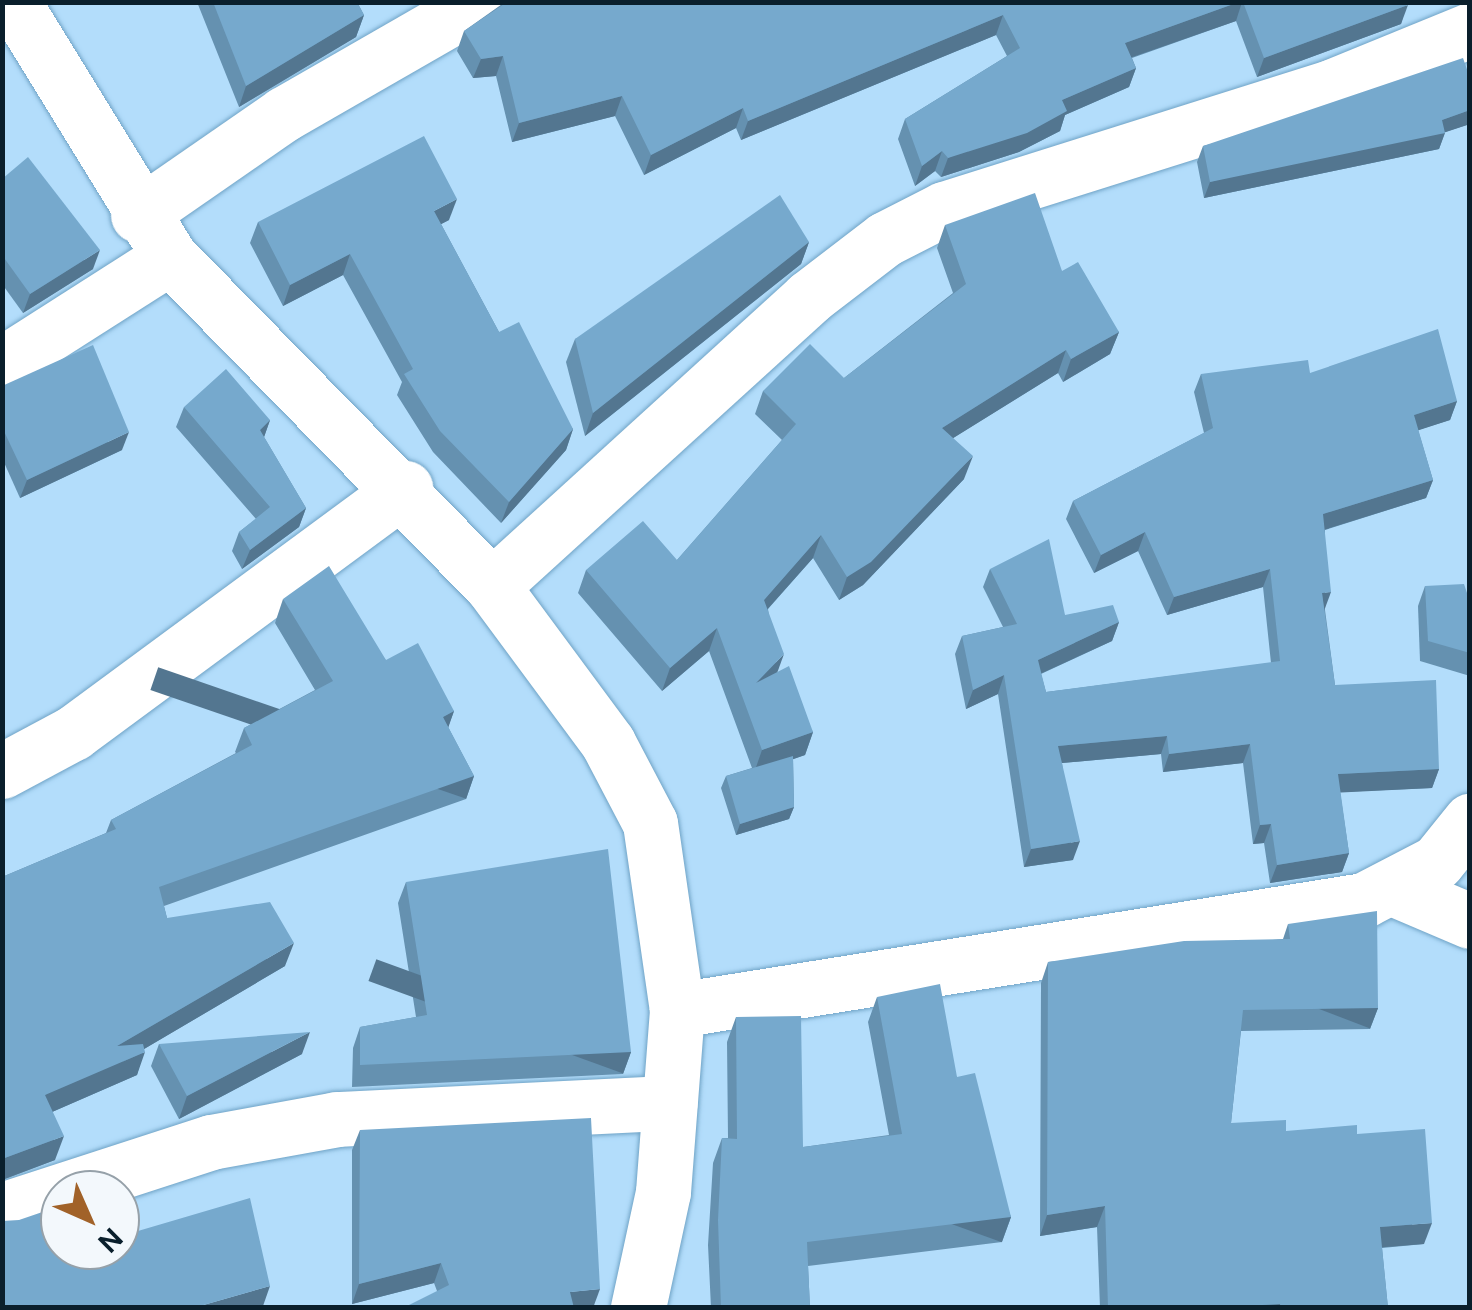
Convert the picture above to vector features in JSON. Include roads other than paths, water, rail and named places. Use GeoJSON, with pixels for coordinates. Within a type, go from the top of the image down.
{"type":"FeatureCollection","features":[{"type":"Feature","properties":{"kind":"street"},"geometry":{"type":"LineString","coordinates":[[13,2],[154,236],[261,359],[404,488],[492,586],[608,743],[650,823],[677,1010],[670,1103],[638,1308]]}},
{"type":"Feature","properties":{"kind":"street"},"geometry":{"type":"LineString","coordinates":[[2,364],[154,236],[284,114],[480,2]]}},
{"type":"Feature","properties":{"kind":"street"},"geometry":{"type":"LineString","coordinates":[[492,586],[808,298],[885,239],[944,208],[1333,86],[1470,30]]}},
{"type":"Feature","properties":{"kind":"street"},"geometry":{"type":"LineString","coordinates":[[2,770],[73,733],[404,488]]}},
{"type":"Feature","properties":{"kind":"street"},"geometry":{"type":"LineString","coordinates":[[677,1010],[1397,890],[1438,862],[1470,820]]}},
{"type":"Feature","properties":{"kind":"street"},"geometry":{"type":"LineString","coordinates":[[1397,890],[1470,921]]}},
{"type":"Feature","properties":{"kind":"street"},"geometry":{"type":"LineString","coordinates":[[2,1210],[210,1142],[338,1120],[670,1103]]}}]}
